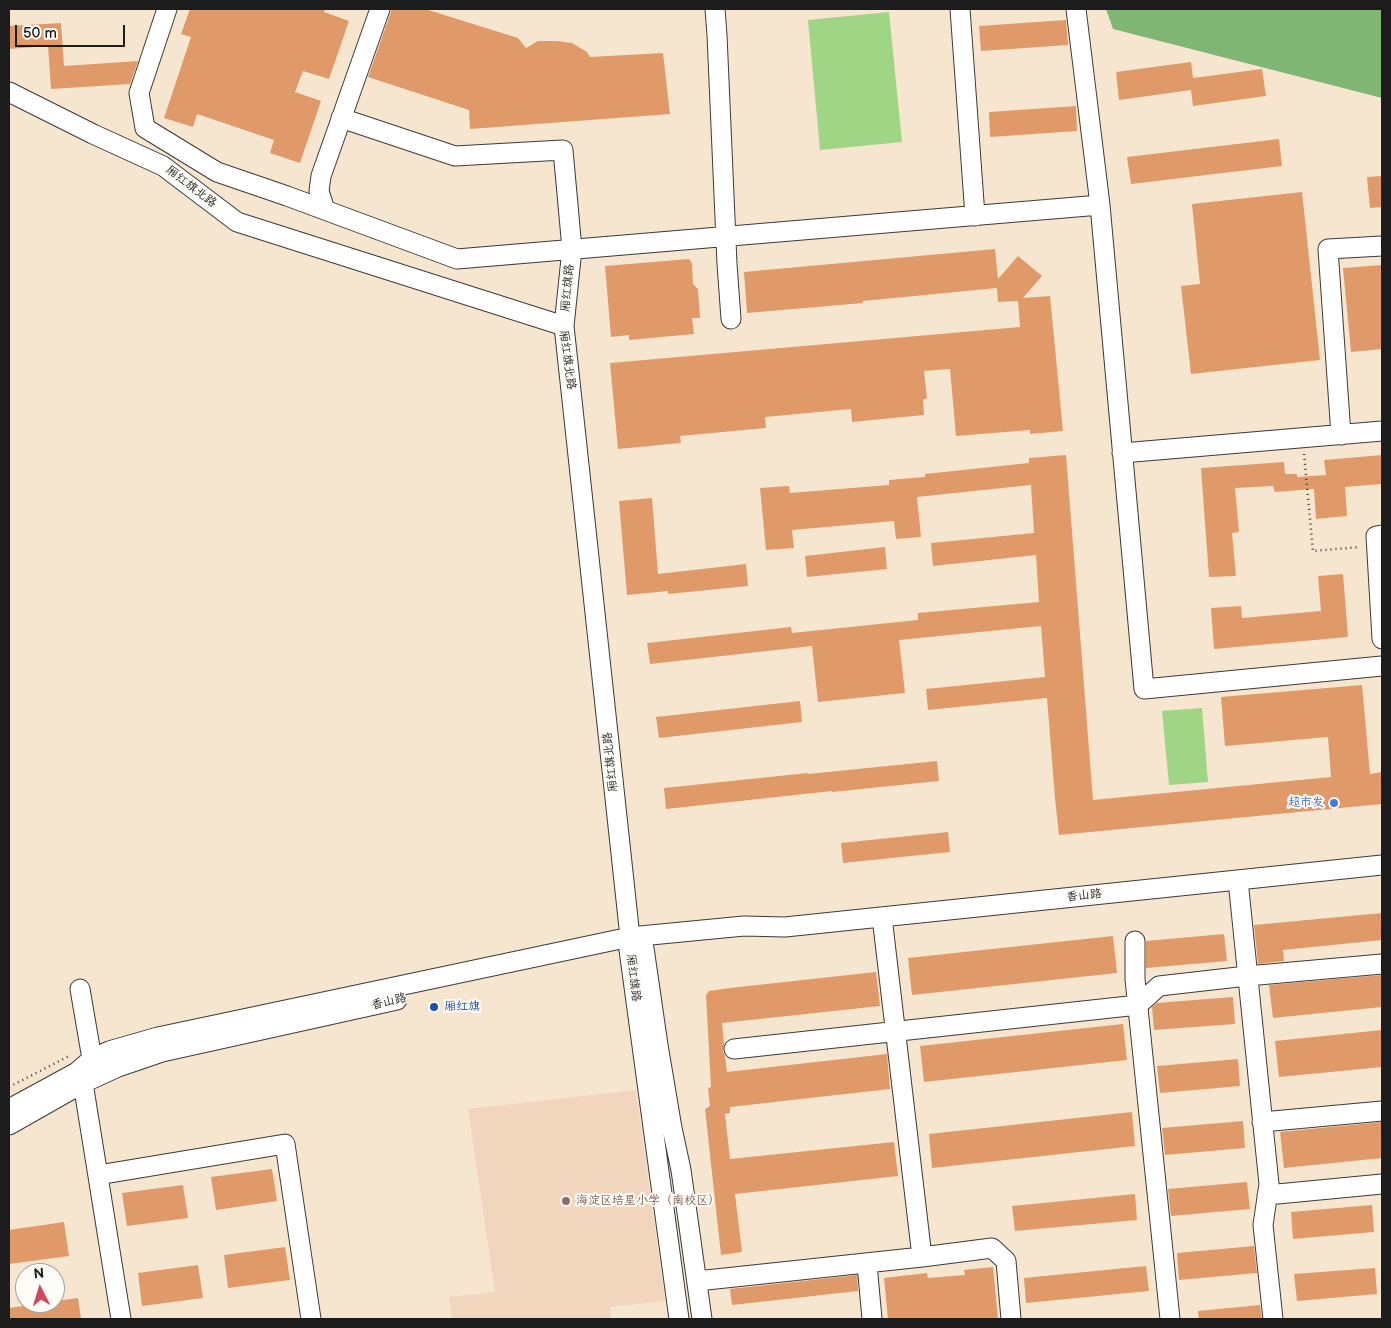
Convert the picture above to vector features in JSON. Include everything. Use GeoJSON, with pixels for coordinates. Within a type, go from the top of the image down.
{"type":"FeatureCollection","features":[{"type":"Feature","properties":{"kind":"street"},"geometry":{"type":"LineString","coordinates":[[167,9],[139,93],[145,128],[217,172],[457,259],[1100,205]]}},
{"type":"Feature","properties":{"kind":"street"},"geometry":{"type":"LineString","coordinates":[[325,210],[319,191],[321,176],[380,9]]}},
{"type":"Feature","properties":{"kind":"street"},"geometry":{"type":"LineString","coordinates":[[715,9],[731,319]]}},
{"type":"Feature","properties":{"kind":"street"},"geometry":{"type":"LineString","coordinates":[[960,9],[975,216]]}},
{"type":"Feature","properties":{"kind":"street"},"geometry":{"type":"LineString","coordinates":[[1076,9],[1100,205],[1144,688],[1382,666]]}},
{"type":"Feature","properties":{"kind":"street","name":"厢红旗北路"},"geometry":{"type":"LineString","coordinates":[[9,92],[163,166],[237,222],[564,326],[634,945]]}},
{"type":"Feature","properties":{"kind":"street","name":"厢红旗路"},"geometry":{"type":"LineString","coordinates":[[341,118],[455,156],[564,150],[572,249],[564,326]]}},
{"type":"Feature","properties":{"kind":"street"},"geometry":{"type":"LineString","coordinates":[[1341,435],[1328,249],[1382,246]]}},
{"type":"Feature","properties":{"kind":"street"},"geometry":{"type":"LineString","coordinates":[[1122,453],[1382,431]]}},
{"type":"Feature","properties":{"kind":"street"},"geometry":{"type":"LineString","coordinates":[[1379,540],[1382,639]]}},
{"type":"Feature","properties":{"kind":"street","name":"香山路"},"geometry":{"type":"LineString","coordinates":[[9,1109],[77,1072],[92,1059],[110,1051],[158,1037],[634,945],[744,926],[785,927],[1382,865]]}},
{"type":"Feature","properties":{"kind":"street"},"geometry":{"type":"LineString","coordinates":[[1238,880],[1269,1184],[1263,1225],[1273,1319]]}},
{"type":"Feature","properties":{"kind":"street"},"geometry":{"type":"LineString","coordinates":[[882,917],[922,1257]]}},
{"type":"Feature","properties":{"kind":"street"},"geometry":{"type":"LineString","coordinates":[[1135,941],[1135,980],[1170,1319]]}},
{"type":"Feature","properties":{"kind":"street","name":"厢红旗路"},"geometry":{"type":"LineString","coordinates":[[634,945],[658,1045],[681,1170],[702,1319]]}},
{"type":"Feature","properties":{"kind":"street","name":"厢红旗路"},"geometry":{"type":"LineString","coordinates":[[634,945],[679,1319]]}},
{"type":"Feature","properties":{"kind":"street","name":"香山路"},"geometry":{"type":"LineString","coordinates":[[9,1125],[118,1067],[162,1052],[586,958],[634,945]]}},
{"type":"Feature","properties":{"kind":"street"},"geometry":{"type":"LineString","coordinates":[[734,1049],[1138,1005],[1159,986],[1382,964]]}},
{"type":"Feature","properties":{"kind":"street"},"geometry":{"type":"LineString","coordinates":[[80,989],[92,1059],[83,1084],[121,1319]]}},
{"type":"Feature","properties":{"kind":"street"},"geometry":{"type":"LineString","coordinates":[[1262,1122],[1382,1111]]}},
{"type":"Feature","properties":{"kind":"street"},"geometry":{"type":"LineString","coordinates":[[98,1175],[285,1144],[311,1319]]}},
{"type":"Feature","properties":{"kind":"street"},"geometry":{"type":"LineString","coordinates":[[1267,1195],[1382,1184]]}},
{"type":"Feature","properties":{"kind":"street"},"geometry":{"type":"LineString","coordinates":[[697,1281],[867,1264],[992,1248],[1006,1261],[1010,1319]]}},
{"type":"Feature","properties":{"kind":"street"},"geometry":{"type":"LineString","coordinates":[[867,1264],[872,1319]]}},
{"type":"Feature","properties":{"kind":"path"},"geometry":{"type":"LineString","coordinates":[[1302,438],[1312,551],[1379,540]]}},
{"type":"Feature","properties":{"kind":"shaded area","name":"海淀区培星小学（南校区）"},"geometry":{"type":"Polygon","coordinates":[[[636,1090],[665,1301],[610,1307],[611,1319],[452,1319],[449,1297],[495,1292],[468,1109],[636,1090]]]}},
{"type":"Feature","properties":{"kind":"green space"},"geometry":{"type":"Polygon","coordinates":[[[1106,9],[1382,9],[1382,98],[1113,29],[1106,9]]]}},
{"type":"Feature","properties":{"kind":"green space"},"geometry":{"type":"Polygon","coordinates":[[[889,12],[902,142],[820,150],[808,20],[889,12]]]}},
{"type":"Feature","properties":{"kind":"green space"},"geometry":{"type":"Polygon","coordinates":[[[1202,708],[1208,782],[1169,785],[1162,711],[1202,708]]]}},
{"type":"Feature","properties":{"kind":"building"},"geometry":{"type":"Polygon","coordinates":[[[190,9],[325,9],[324,12],[349,21],[329,79],[303,71],[295,92],[321,101],[300,163],[270,153],[274,140],[197,114],[193,127],[164,118],[191,37],[181,34],[190,9]]]}},
{"type":"Feature","properties":{"kind":"building"},"geometry":{"type":"Polygon","coordinates":[[[392,9],[425,9],[518,38],[526,48],[538,41],[557,41],[572,43],[587,52],[590,57],[663,53],[670,114],[470,129],[469,110],[368,77],[392,9]]]}},
{"type":"Feature","properties":{"kind":"building"},"geometry":{"type":"Polygon","coordinates":[[[1066,20],[1068,45],[981,51],[979,26],[1066,20]]]}},
{"type":"Feature","properties":{"kind":"building"},"geometry":{"type":"Polygon","coordinates":[[[61,23],[64,66],[138,61],[130,84],[51,89],[48,46],[9,49],[9,26],[61,23]]]}},
{"type":"Feature","properties":{"kind":"building"},"geometry":{"type":"Polygon","coordinates":[[[1191,62],[1193,78],[1262,69],[1266,96],[1193,106],[1191,90],[1119,100],[1116,72],[1191,62]]]}},
{"type":"Feature","properties":{"kind":"building"},"geometry":{"type":"Polygon","coordinates":[[[1076,106],[1077,131],[990,137],[989,112],[1076,106]]]}},
{"type":"Feature","properties":{"kind":"building"},"geometry":{"type":"Polygon","coordinates":[[[1279,139],[1282,166],[1131,184],[1127,157],[1279,139]]]}},
{"type":"Feature","properties":{"kind":"building"},"geometry":{"type":"Polygon","coordinates":[[[1382,176],[1382,207],[1370,208],[1367,177],[1382,176]]]}},
{"type":"Feature","properties":{"kind":"building"},"geometry":{"type":"Polygon","coordinates":[[[1302,192],[1320,360],[1191,374],[1181,286],[1200,284],[1192,204],[1302,192]]]}},
{"type":"Feature","properties":{"kind":"building"},"geometry":{"type":"Polygon","coordinates":[[[995,249],[998,279],[1018,256],[1042,276],[1023,298],[1050,296],[1063,431],[1030,434],[1030,430],[956,436],[950,369],[924,371],[927,398],[923,400],[924,415],[852,422],[851,409],[765,417],[766,428],[680,436],[681,443],[618,449],[610,363],[1020,327],[1018,301],[998,302],[997,288],[863,301],[863,303],[747,313],[744,272],[995,249]]]}},
{"type":"Feature","properties":{"kind":"building"},"geometry":{"type":"Polygon","coordinates":[[[689,259],[692,263],[693,284],[698,289],[700,318],[692,318],[694,334],[629,340],[629,335],[611,337],[605,266],[689,259]]]}},
{"type":"Feature","properties":{"kind":"building"},"geometry":{"type":"Polygon","coordinates":[[[1382,265],[1382,349],[1351,352],[1343,268],[1382,265]]]}},
{"type":"Feature","properties":{"kind":"building"},"geometry":{"type":"Polygon","coordinates":[[[1066,455],[1093,800],[1331,777],[1328,737],[1225,746],[1221,697],[1362,685],[1370,774],[1382,772],[1382,804],[1059,835],[1047,698],[928,710],[926,689],[1045,677],[1041,626],[899,640],[905,693],[818,702],[812,646],[650,664],[647,643],[791,627],[792,633],[918,620],[918,613],[1039,602],[1036,555],[933,566],[931,543],[1034,533],[1031,485],[917,497],[921,537],[896,539],[894,521],[792,530],[794,548],[766,550],[760,488],[789,486],[790,493],[889,485],[889,480],[925,477],[925,474],[1029,463],[1029,458],[1066,455]]]}},
{"type":"Feature","properties":{"kind":"building"},"geometry":{"type":"Polygon","coordinates":[[[1382,455],[1382,484],[1345,487],[1347,516],[1316,519],[1314,489],[1275,492],[1273,486],[1235,488],[1239,532],[1232,533],[1236,576],[1209,577],[1201,468],[1284,462],[1285,474],[1297,474],[1297,477],[1326,475],[1324,460],[1382,455]]]}},
{"type":"Feature","properties":{"kind":"building"},"geometry":{"type":"Polygon","coordinates":[[[652,498],[658,574],[746,564],[748,586],[668,594],[668,591],[627,595],[619,501],[652,498]]]}},
{"type":"Feature","properties":{"kind":"building"},"geometry":{"type":"Polygon","coordinates":[[[885,547],[887,569],[807,577],[805,556],[885,547]]]}},
{"type":"Feature","properties":{"kind":"building"},"geometry":{"type":"Polygon","coordinates":[[[1343,574],[1348,637],[1214,649],[1211,608],[1241,606],[1242,618],[1321,611],[1318,576],[1343,574]]]}},
{"type":"Feature","properties":{"kind":"building"},"geometry":{"type":"Polygon","coordinates":[[[800,701],[802,722],[659,738],[656,717],[800,701]]]}},
{"type":"Feature","properties":{"kind":"building"},"geometry":{"type":"Polygon","coordinates":[[[937,761],[939,781],[666,809],[664,788],[937,761]]]}},
{"type":"Feature","properties":{"kind":"building"},"geometry":{"type":"Polygon","coordinates":[[[948,832],[950,852],[843,863],[841,843],[948,832]]]}},
{"type":"Feature","properties":{"kind":"building"},"geometry":{"type":"Polygon","coordinates":[[[1382,913],[1382,940],[1283,950],[1284,961],[1258,964],[1254,925],[1382,913]]]}},
{"type":"Feature","properties":{"kind":"building"},"geometry":{"type":"Polygon","coordinates":[[[1224,934],[1227,961],[1146,968],[1146,941],[1224,934]]]}},
{"type":"Feature","properties":{"kind":"building"},"geometry":{"type":"Polygon","coordinates":[[[1113,936],[1117,973],[912,995],[908,958],[1113,936]]]}},
{"type":"Feature","properties":{"kind":"building"},"geometry":{"type":"Polygon","coordinates":[[[876,972],[880,1006],[722,1023],[723,1051],[727,1072],[887,1054],[890,1089],[730,1107],[730,1113],[725,1114],[730,1159],[894,1142],[898,1176],[735,1194],[742,1252],[721,1255],[705,1109],[710,1106],[708,1088],[711,1087],[706,995],[709,991],[730,988],[876,972]]]}},
{"type":"Feature","properties":{"kind":"building"},"geometry":{"type":"Polygon","coordinates":[[[1382,975],[1382,1007],[1273,1018],[1269,985],[1382,975]]]}},
{"type":"Feature","properties":{"kind":"building"},"geometry":{"type":"Polygon","coordinates":[[[1233,997],[1235,1024],[1154,1030],[1152,1007],[1157,1003],[1233,997]]]}},
{"type":"Feature","properties":{"kind":"building"},"geometry":{"type":"Polygon","coordinates":[[[1123,1024],[1127,1060],[924,1082],[920,1046],[1123,1024]]]}},
{"type":"Feature","properties":{"kind":"building"},"geometry":{"type":"Polygon","coordinates":[[[1382,1030],[1382,1067],[1279,1077],[1275,1041],[1382,1030]]]}},
{"type":"Feature","properties":{"kind":"building"},"geometry":{"type":"Polygon","coordinates":[[[1238,1059],[1240,1086],[1160,1093],[1157,1066],[1238,1059]]]}},
{"type":"Feature","properties":{"kind":"building"},"geometry":{"type":"Polygon","coordinates":[[[1132,1112],[1135,1146],[932,1168],[929,1134],[1132,1112]]]}},
{"type":"Feature","properties":{"kind":"building"},"geometry":{"type":"Polygon","coordinates":[[[1243,1121],[1245,1148],[1165,1155],[1162,1128],[1243,1121]]]}},
{"type":"Feature","properties":{"kind":"building"},"geometry":{"type":"Polygon","coordinates":[[[1382,1122],[1382,1158],[1284,1168],[1280,1132],[1382,1122]]]}},
{"type":"Feature","properties":{"kind":"building"},"geometry":{"type":"Polygon","coordinates":[[[272,1169],[277,1201],[216,1210],[211,1177],[272,1169]]]}},
{"type":"Feature","properties":{"kind":"building"},"geometry":{"type":"Polygon","coordinates":[[[1247,1182],[1250,1209],[1171,1216],[1168,1189],[1247,1182]]]}},
{"type":"Feature","properties":{"kind":"building"},"geometry":{"type":"Polygon","coordinates":[[[183,1185],[188,1218],[127,1226],[122,1193],[183,1185]]]}},
{"type":"Feature","properties":{"kind":"building"},"geometry":{"type":"Polygon","coordinates":[[[1135,1194],[1137,1220],[1015,1231],[1012,1206],[1135,1194]]]}},
{"type":"Feature","properties":{"kind":"building"},"geometry":{"type":"Polygon","coordinates":[[[1372,1205],[1374,1232],[1293,1239],[1291,1212],[1372,1205]]]}},
{"type":"Feature","properties":{"kind":"building"},"geometry":{"type":"Polygon","coordinates":[[[64,1222],[69,1256],[9,1264],[9,1230],[64,1222]]]}},
{"type":"Feature","properties":{"kind":"building"},"geometry":{"type":"Polygon","coordinates":[[[1254,1246],[1257,1273],[1179,1280],[1177,1253],[1254,1246]]]}},
{"type":"Feature","properties":{"kind":"building"},"geometry":{"type":"Polygon","coordinates":[[[285,1247],[290,1280],[228,1288],[224,1255],[285,1247]]]}},
{"type":"Feature","properties":{"kind":"building"},"geometry":{"type":"Polygon","coordinates":[[[198,1265],[203,1298],[142,1306],[138,1273],[198,1265]]]}},
{"type":"Feature","properties":{"kind":"building"},"geometry":{"type":"Polygon","coordinates":[[[1146,1266],[1149,1291],[1026,1303],[1024,1278],[1146,1266]]]}},
{"type":"Feature","properties":{"kind":"building"},"geometry":{"type":"Polygon","coordinates":[[[993,1267],[998,1319],[888,1319],[884,1278],[927,1273],[928,1278],[965,1275],[964,1270],[993,1267]]]}},
{"type":"Feature","properties":{"kind":"building"},"geometry":{"type":"Polygon","coordinates":[[[1375,1268],[1377,1294],[1297,1301],[1294,1274],[1375,1268]]]}},
{"type":"Feature","properties":{"kind":"building"},"geometry":{"type":"Polygon","coordinates":[[[857,1275],[858,1291],[732,1305],[730,1289],[857,1275]]]}},
{"type":"Feature","properties":{"kind":"building"},"geometry":{"type":"Polygon","coordinates":[[[78,1298],[81,1319],[9,1319],[9,1308],[15,1307],[15,1313],[65,1313],[65,1300],[78,1298]]]}},
{"type":"Feature","properties":{"kind":"building"},"geometry":{"type":"Polygon","coordinates":[[[1260,1305],[1262,1319],[1199,1319],[1198,1311],[1260,1305]]]}},
{"type":"Feature","properties":{"kind":"place","name":"超市发"},"geometry":{"type":"Point","coordinates":[1334,803]}},
{"type":"Feature","properties":{"kind":"place","name":"厢红旗"},"geometry":{"type":"Point","coordinates":[434,1007]}},
{"type":"Feature","properties":{"kind":"place","name":"海淀区培星小学（南校区）"},"geometry":{"type":"Point","coordinates":[566,1201]}}]}
